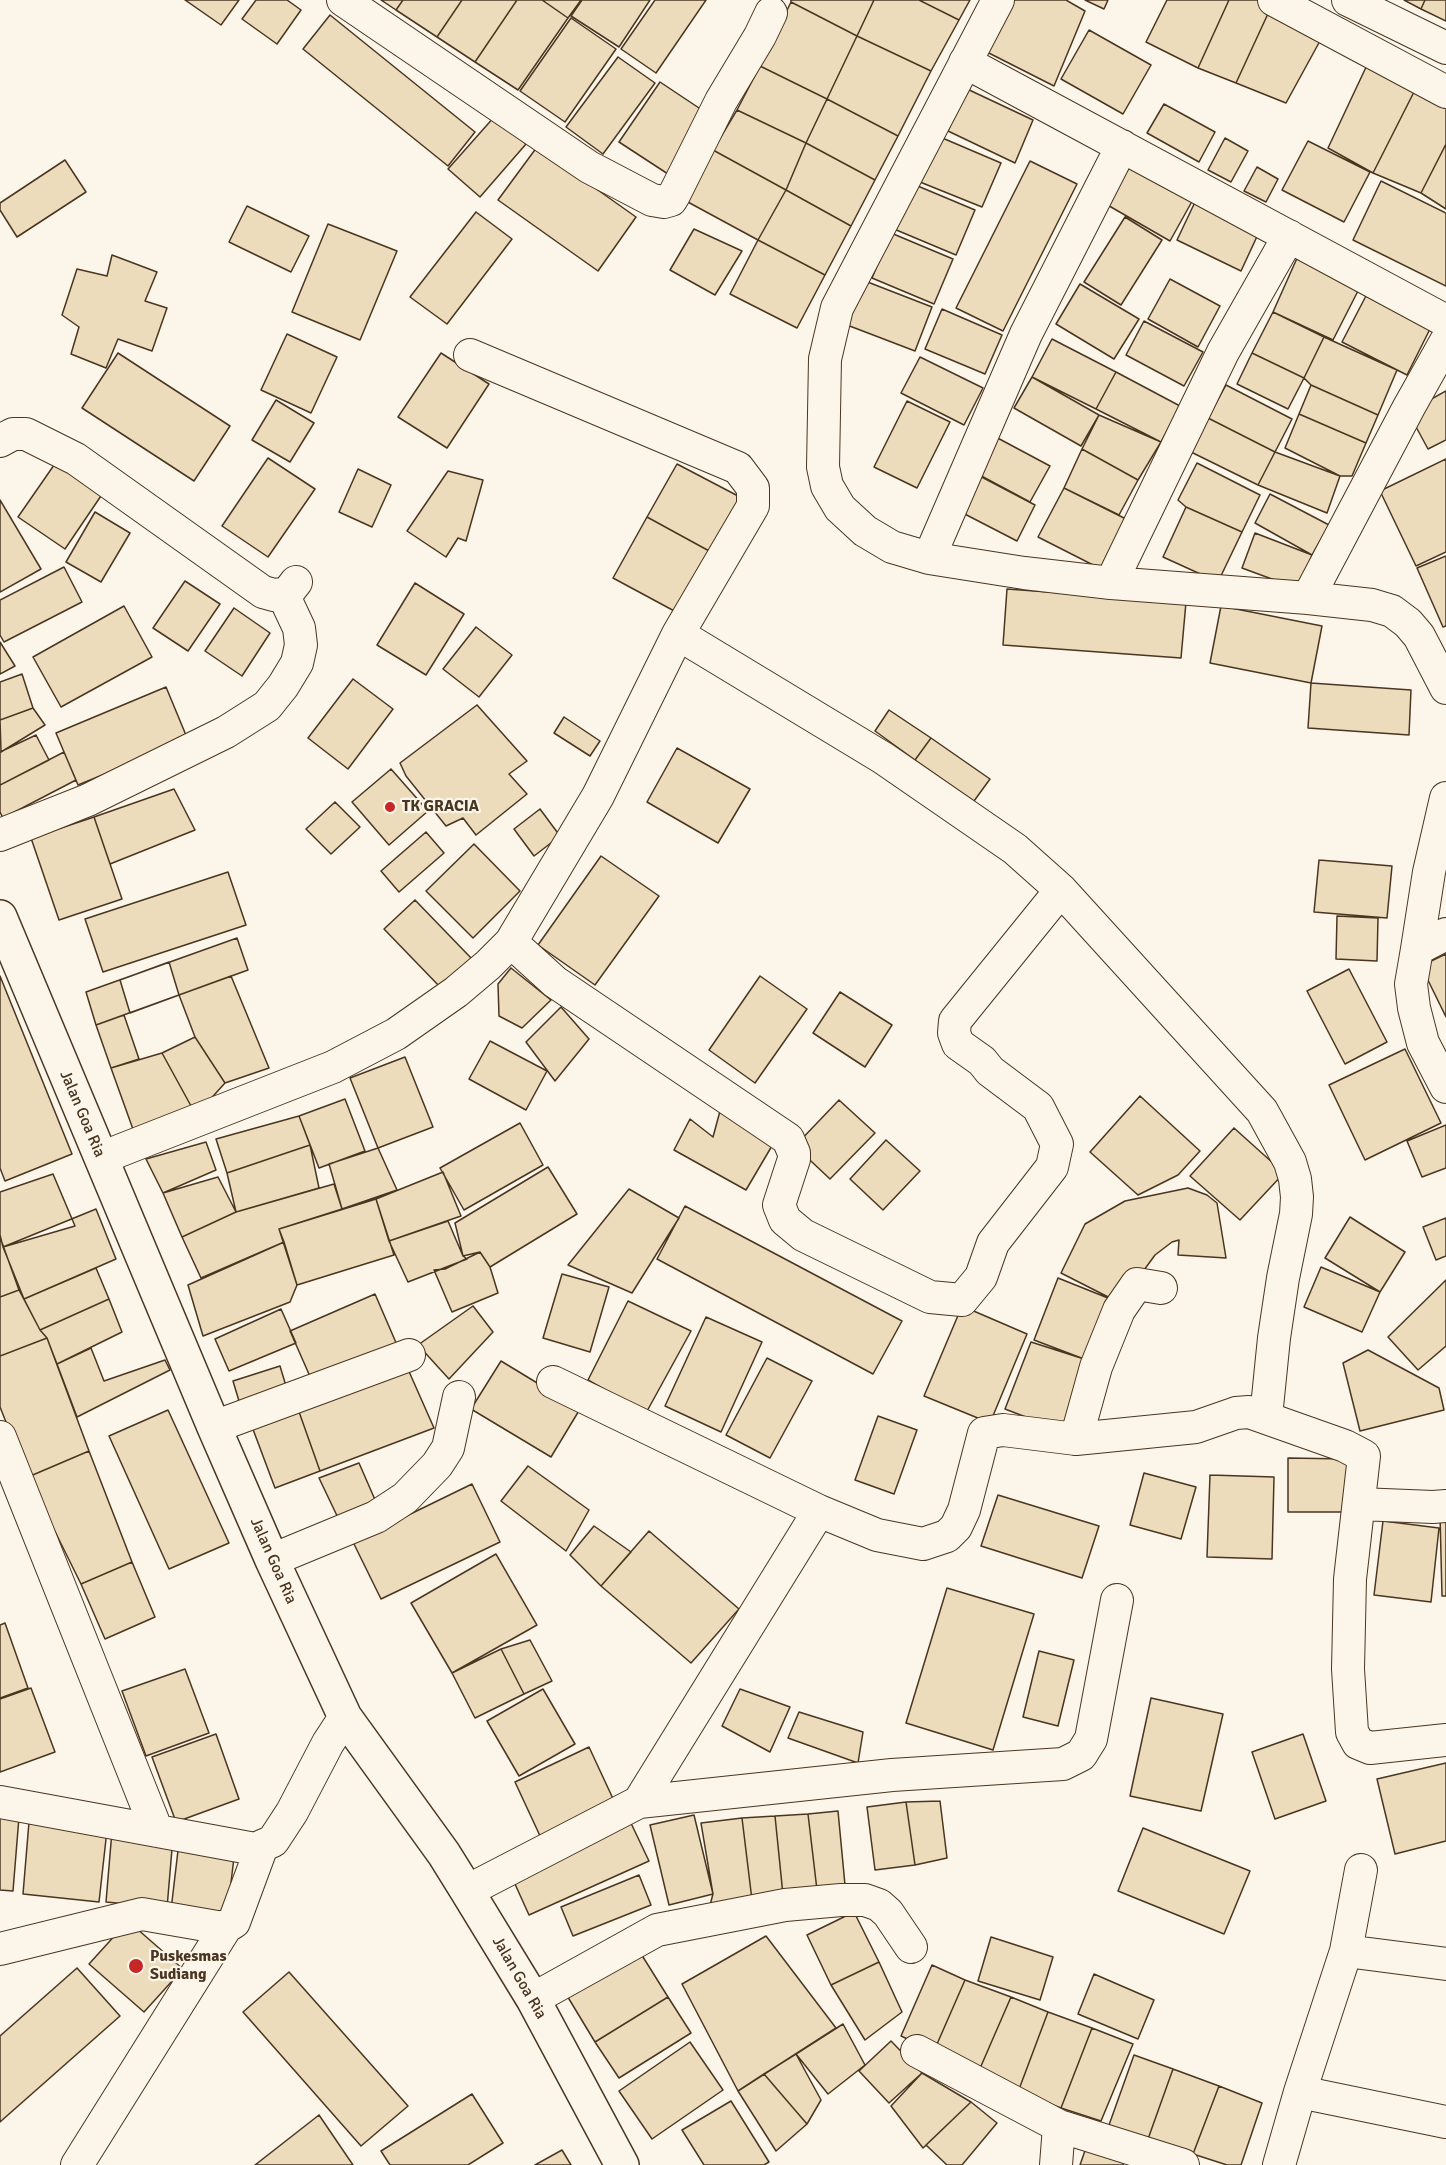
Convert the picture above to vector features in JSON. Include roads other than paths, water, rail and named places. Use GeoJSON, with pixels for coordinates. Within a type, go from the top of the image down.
{"type":"FeatureCollection","features":[{"type":"Feature","properties":{"kind":"main road","name":"Jalan Goa Ria"},"geometry":{"type":"LineString","coordinates":[[0,917],[214,1426],[272,1560],[345,1717],[444,1854],[467,1891],[533,1999],[622,2165]]}},
{"type":"Feature","properties":{"kind":"street"},"geometry":{"type":"LineString","coordinates":[[343,0],[589,167],[652,200],[664,202],[671,200],[674,195],[721,101],[760,36],[766,4]]}},
{"type":"Feature","properties":{"kind":"street"},"geometry":{"type":"LineString","coordinates":[[998,0],[837,308],[825,359],[823,466],[827,486],[840,508],[865,531],[892,547],[929,558],[1024,573],[1111,583],[1372,605],[1392,611],[1408,623],[1419,636],[1446,688]]}},
{"type":"Feature","properties":{"kind":"street"},"geometry":{"type":"LineString","coordinates":[[1274,0],[1446,92]]}},
{"type":"Feature","properties":{"kind":"street"},"geometry":{"type":"LineString","coordinates":[[1348,0],[1446,48]]}},
{"type":"Feature","properties":{"kind":"street"},"geometry":{"type":"LineString","coordinates":[[965,62],[1446,321]]}},
{"type":"Feature","properties":{"kind":"street"},"geometry":{"type":"LineString","coordinates":[[929,558],[1026,334],[1122,146]]}},
{"type":"Feature","properties":{"kind":"street"},"geometry":{"type":"LineString","coordinates":[[1111,583],[1223,352],[1289,236]]}},
{"type":"Feature","properties":{"kind":"street"},"geometry":{"type":"LineString","coordinates":[[1308,598],[1446,341]]}},
{"type":"Feature","properties":{"kind":"street"},"geometry":{"type":"LineString","coordinates":[[101,1158],[333,1067],[396,1034],[456,992],[511,942],[598,796],[678,634],[753,506],[753,488],[738,468],[470,355]]}},
{"type":"Feature","properties":{"kind":"street"},"geometry":{"type":"LineString","coordinates":[[0,441],[13,434],[26,434],[76,459],[263,592],[274,595],[290,588],[301,645],[297,663],[267,706],[226,732],[88,800],[0,835]]}},
{"type":"Feature","properties":{"kind":"street"},"geometry":{"type":"LineString","coordinates":[[678,634],[883,758],[1015,849],[1061,890],[1262,1111],[1290,1162],[1295,1179],[1296,1214],[1281,1286],[1266,1417]]}},
{"type":"Feature","properties":{"kind":"street"},"geometry":{"type":"LineString","coordinates":[[1446,798],[1429,872],[1411,984],[1414,1008],[1423,1043],[1446,1087]]}},
{"type":"Feature","properties":{"kind":"street"},"geometry":{"type":"LineString","coordinates":[[511,942],[555,982],[788,1139],[794,1159],[779,1205],[782,1216],[803,1235],[930,1297],[962,1300],[981,1277],[993,1242],[1053,1167],[1057,1144],[1038,1107],[958,1044],[954,1033],[955,1021],[1061,890]]}},
{"type":"Feature","properties":{"kind":"street"},"geometry":{"type":"LineString","coordinates":[[1417,949],[1446,934]]}},
{"type":"Feature","properties":{"kind":"street"},"geometry":{"type":"LineString","coordinates":[[1076,1439],[1096,1367],[1119,1310],[1137,1284],[1161,1288]]}},
{"type":"Feature","properties":{"kind":"street"},"geometry":{"type":"LineString","coordinates":[[214,1426],[409,1355]]}},
{"type":"Feature","properties":{"kind":"street"},"geometry":{"type":"LineString","coordinates":[[553,1382],[819,1511],[877,1535],[923,1544],[947,1536],[956,1527],[964,1510],[984,1432],[1003,1430],[1076,1439],[1196,1427],[1236,1413],[1249,1412],[1345,1446],[1364,1456],[1350,1579],[1348,1669],[1352,1732],[1358,1743],[1370,1748],[1446,1740]]}},
{"type":"Feature","properties":{"kind":"street"},"geometry":{"type":"LineString","coordinates":[[272,1560],[376,1518],[405,1498],[430,1473],[448,1448],[459,1397]]}},
{"type":"Feature","properties":{"kind":"street"},"geometry":{"type":"LineString","coordinates":[[0,1437],[157,1831]]}},
{"type":"Feature","properties":{"kind":"street"},"geometry":{"type":"LineString","coordinates":[[1359,1504],[1446,1506]]}},
{"type":"Feature","properties":{"kind":"street"},"geometry":{"type":"LineString","coordinates":[[639,1802],[819,1511]]}},
{"type":"Feature","properties":{"kind":"street"},"geometry":{"type":"LineString","coordinates":[[467,1891],[639,1802],[892,1774],[1063,1764],[1081,1755],[1091,1739],[1117,1600]]}},
{"type":"Feature","properties":{"kind":"street"},"geometry":{"type":"LineString","coordinates":[[0,1802],[255,1849],[273,1840],[292,1812],[328,1743],[345,1717]]}},
{"type":"Feature","properties":{"kind":"street"},"geometry":{"type":"LineString","coordinates":[[77,2165],[226,1927],[234,1922],[262,1846]]}},
{"type":"Feature","properties":{"kind":"street"},"geometry":{"type":"LineString","coordinates":[[1279,2165],[1346,1951],[1361,1870]]}},
{"type":"Feature","properties":{"kind":"street"},"geometry":{"type":"LineString","coordinates":[[533,1999],[657,1930],[785,1905],[865,1900],[879,1905],[888,1913],[911,1947]]}},
{"type":"Feature","properties":{"kind":"street"},"geometry":{"type":"LineString","coordinates":[[0,1949],[142,1914],[226,1927]]}},
{"type":"Feature","properties":{"kind":"street"},"geometry":{"type":"LineString","coordinates":[[1346,1951],[1446,1964]]}},
{"type":"Feature","properties":{"kind":"street"},"geometry":{"type":"LineString","coordinates":[[918,2050],[1059,2126],[1183,2165]]}},
{"type":"Feature","properties":{"kind":"street"},"geometry":{"type":"LineString","coordinates":[[1300,2092],[1446,2122]]}},
{"type":"Feature","properties":{"kind":"street"},"geometry":{"type":"LineString","coordinates":[[1056,2165],[1059,2126]]}},
{"type":"Feature","properties":{"kind":"place","name":"TK GRACIA"},"geometry":{"type":"Point","coordinates":[390,807]}},
{"type":"Feature","properties":{"kind":"place","name":"Puskesmas Sudiang"},"geometry":{"type":"Point","coordinates":[136,1966]}}]}
